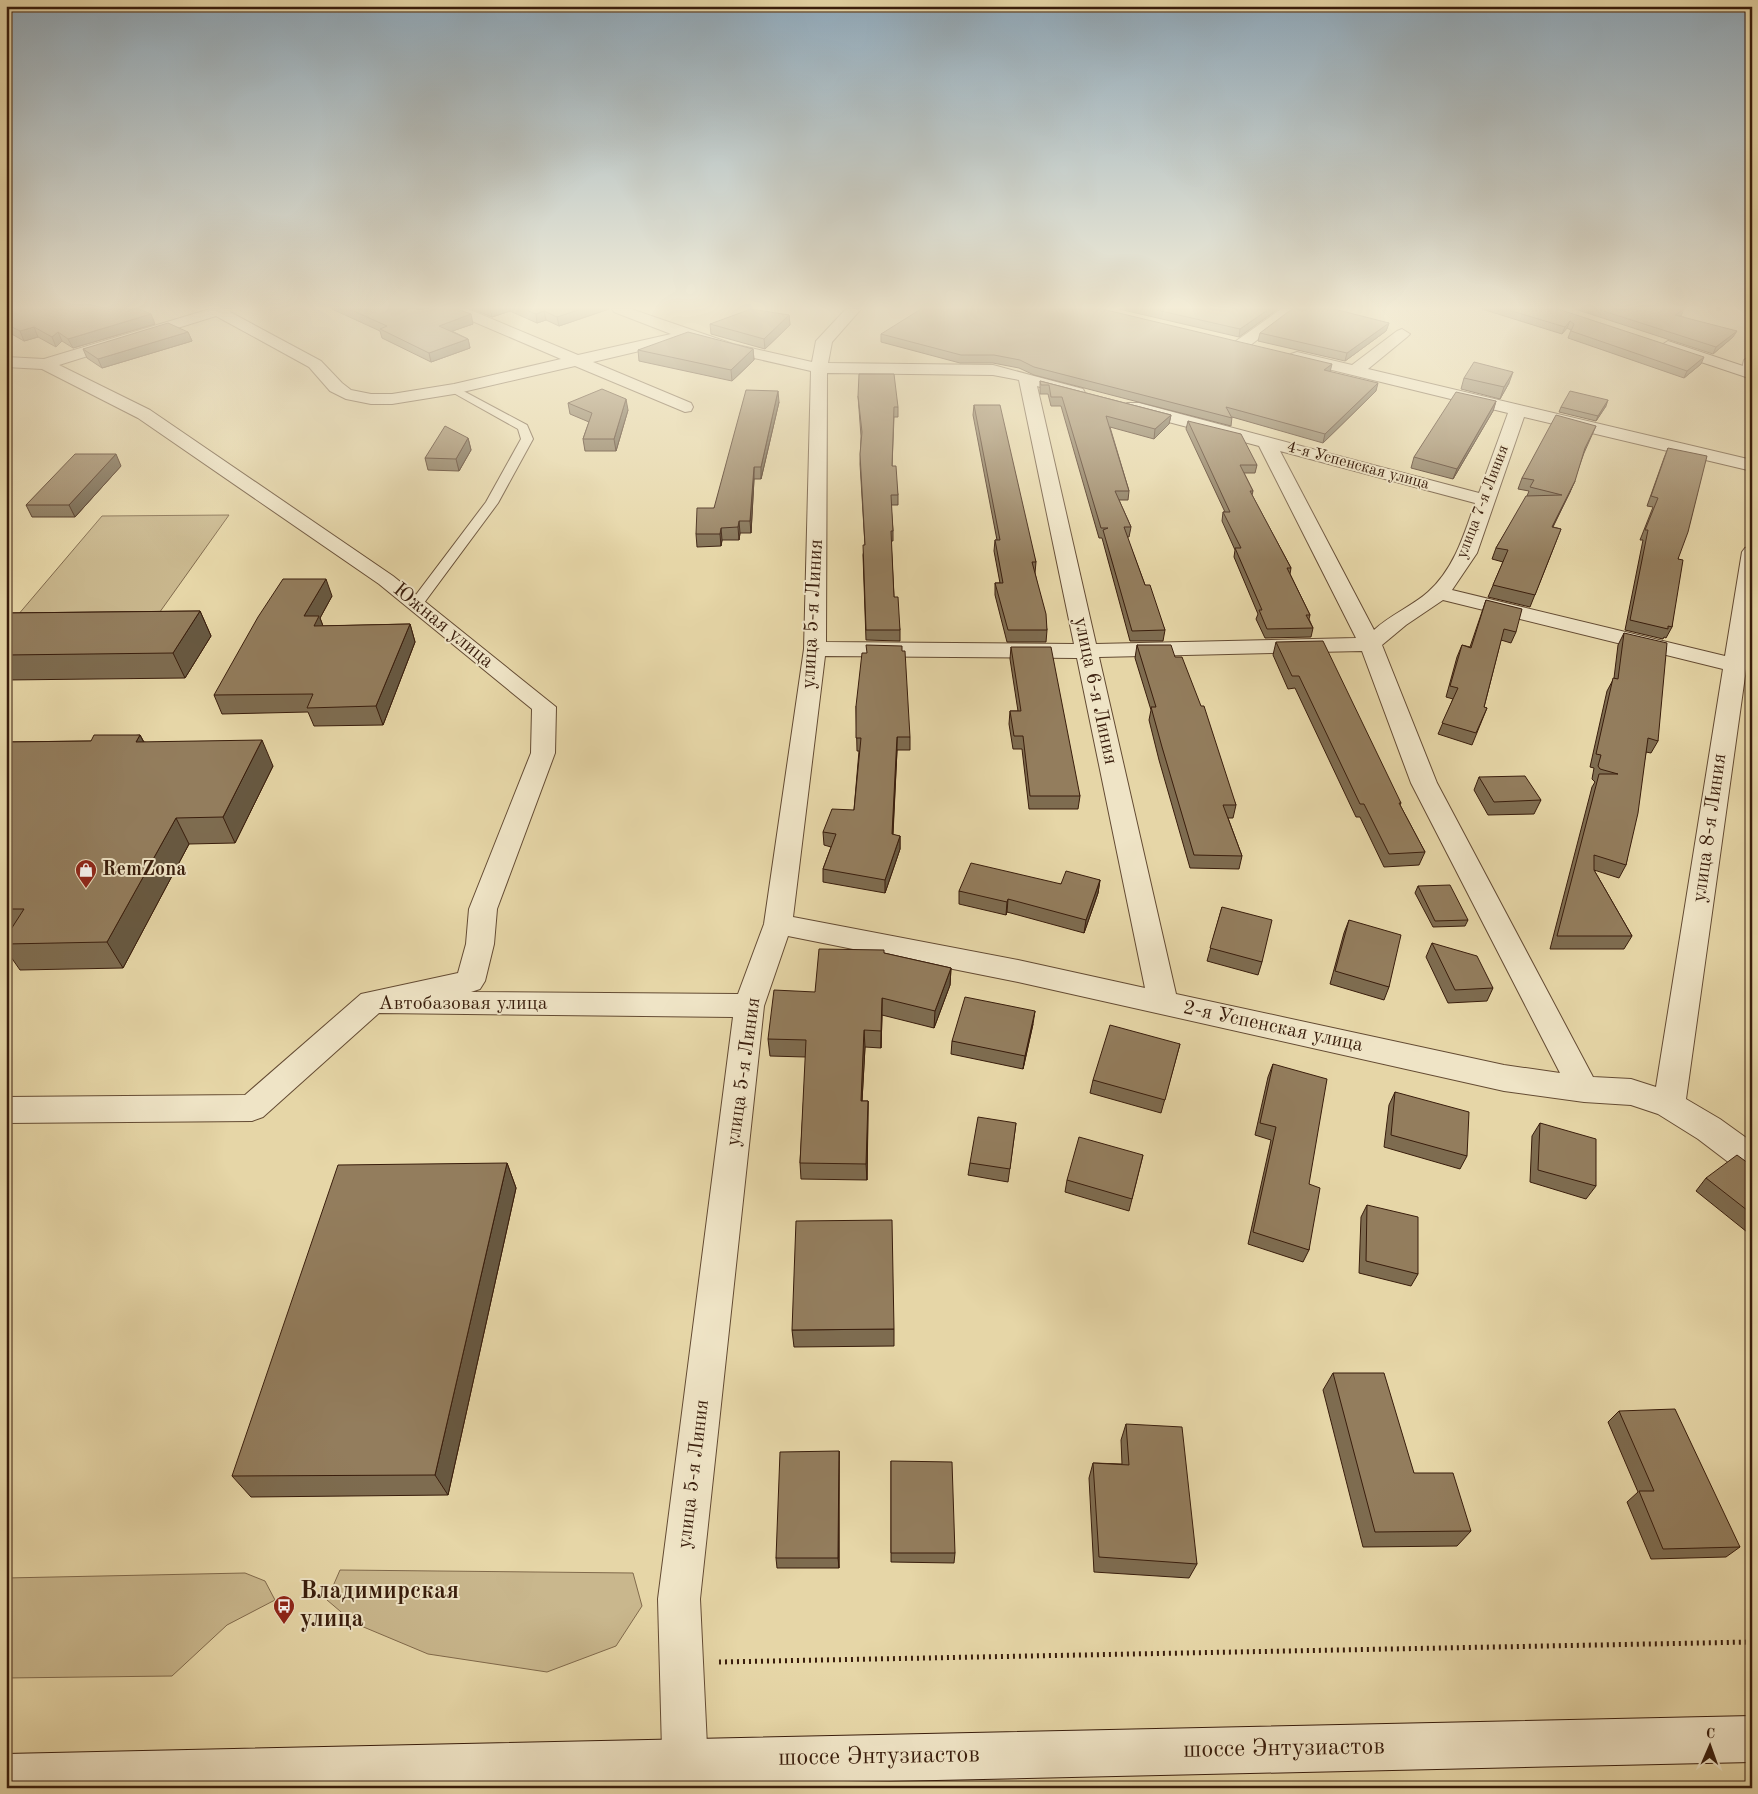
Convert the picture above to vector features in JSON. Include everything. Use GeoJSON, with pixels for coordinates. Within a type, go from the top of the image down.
{"type":"FeatureCollection","features":[{"type":"Feature","properties":{"kind":"street","name":"Южная улица"},"geometry":{"type":"LineString","coordinates":[[102,393],[144,414],[386,580],[544,707],[543,753],[483,909],[480,944],[470,981],[372,1002]]}},
{"type":"Feature","properties":{"kind":"street"},"geometry":{"type":"LineString","coordinates":[[344,393],[370,400],[392,399],[431,393]]}},
{"type":"Feature","properties":{"kind":"street"},"geometry":{"type":"LineString","coordinates":[[652,393],[685,407]]}},
{"type":"Feature","properties":{"kind":"street","name":"улица 5-я Линия"},"geometry":{"type":"LineString","coordinates":[[686,1775],[680,1598],[749,1006],[778,924],[815,649],[819,393]]}},
{"type":"Feature","properties":{"kind":"street","name":"улица 6-я Линия"},"geometry":{"type":"LineString","coordinates":[[1031,393],[1163,1002]]}},
{"type":"Feature","properties":{"kind":"street"},"geometry":{"type":"LineString","coordinates":[[1077,393],[1094,397]]}},
{"type":"Feature","properties":{"kind":"street"},"geometry":{"type":"LineString","coordinates":[[1446,393],[1752,466]]}},
{"type":"Feature","properties":{"kind":"street","name":"4-я Успенская улица"},"geometry":{"type":"LineString","coordinates":[[1113,402],[1484,500]]}},
{"type":"Feature","properties":{"kind":"street","name":"улица 7-я Линия"},"geometry":{"type":"LineString","coordinates":[[1370,644],[1398,620],[1435,597],[1454,574],[1467,553],[1484,500],[1518,410]]}},
{"type":"Feature","properties":{"kind":"street"},"geometry":{"type":"LineString","coordinates":[[1266,442],[1370,644],[1424,783],[1584,1089]]}},
{"type":"Feature","properties":{"kind":"street","name":"улица 8-я Линия"},"geometry":{"type":"LineString","coordinates":[[1669,1105],[1752,552]]}},
{"type":"Feature","properties":{"kind":"street"},"geometry":{"type":"LineString","coordinates":[[1439,592],[1735,666]]}},
{"type":"Feature","properties":{"kind":"street"},"geometry":{"type":"LineString","coordinates":[[815,649],[1087,651],[1370,644]]}},
{"type":"Feature","properties":{"kind":"street","name":"2-я Успенская улица"},"geometry":{"type":"LineString","coordinates":[[778,924],[835,937],[1018,971],[1504,1078],[1584,1089],[1631,1092],[1669,1105],[1710,1128],[1752,1161]]}},
{"type":"Feature","properties":{"kind":"street","name":"Автобазовая улица"},"geometry":{"type":"LineString","coordinates":[[6,1110],[252,1108],[372,1002],[749,1006]]}},
{"type":"Feature","properties":{"kind":"street","name":"шоссе Энтузиастов"},"geometry":{"type":"LineString","coordinates":[[6,1777],[686,1775],[1752,1739]]}},
{"type":"Feature","properties":{"kind":"lane"},"geometry":{"type":"LineString","coordinates":[[416,604],[484,512],[521,454],[527,439],[523,427],[461,393]]}},
{"type":"Feature","properties":{"kind":"path"},"geometry":{"type":"LineString","coordinates":[[683,1663],[1752,1642]]}},
{"type":"Feature","properties":{"kind":"shaded area"},"geometry":{"type":"Polygon","coordinates":[[[229,515],[147,630],[6,629],[102,516],[229,515]]]}},
{"type":"Feature","properties":{"kind":"shaded area"},"geometry":{"type":"Polygon","coordinates":[[[340,1570],[633,1573],[642,1606],[616,1646],[547,1672],[428,1654],[354,1623],[327,1600],[340,1570]]]}},
{"type":"Feature","properties":{"kind":"shaded area"},"geometry":{"type":"Polygon","coordinates":[[[245,1573],[265,1581],[275,1600],[227,1625],[172,1676],[6,1678],[6,1578],[245,1573]]]}},
{"type":"Feature","properties":{"kind":"building"},"geometry":{"type":"Polygon","coordinates":[[[593,393],[611,393],[626,399],[614,439],[583,439],[592,413],[568,403],[593,393]]]}},
{"type":"Feature","properties":{"kind":"building"},"geometry":{"type":"Polygon","coordinates":[[[745,393],[778,393],[761,467],[754,467],[750,521],[739,521],[738,527],[721,528],[720,534],[696,534],[697,508],[714,508],[745,393]]]}},
{"type":"Feature","properties":{"kind":"building"},"geometry":{"type":"Polygon","coordinates":[[[858,393],[896,393],[898,407],[894,407],[892,466],[896,466],[898,495],[891,495],[893,531],[891,531],[894,597],[898,597],[900,630],[866,630],[863,545],[865,545],[860,454],[862,432],[858,393]]]}},
{"type":"Feature","properties":{"kind":"building"},"geometry":{"type":"Polygon","coordinates":[[[1050,393],[1085,393],[1171,415],[1155,429],[1106,416],[1129,491],[1115,491],[1131,527],[1124,527],[1145,585],[1150,585],[1165,630],[1132,631],[1103,530],[1108,528],[1101,528],[1062,397],[1051,397],[1050,393]]]}},
{"type":"Feature","properties":{"kind":"building"},"geometry":{"type":"Polygon","coordinates":[[[1134,393],[1368,393],[1325,434],[1226,407],[1232,418],[1134,393]]]}},
{"type":"Feature","properties":{"kind":"building"},"geometry":{"type":"Polygon","coordinates":[[[1456,393],[1496,401],[1457,469],[1414,457],[1456,393]]]}},
{"type":"Feature","properties":{"kind":"building"},"geometry":{"type":"Polygon","coordinates":[[[1569,393],[1577,393],[1608,400],[1598,416],[1561,407],[1569,393]]]}},
{"type":"Feature","properties":{"kind":"building"},"geometry":{"type":"Polygon","coordinates":[[[974,405],[1000,405],[1036,562],[1032,562],[1046,614],[1047,630],[1008,630],[995,583],[1003,583],[995,540],[1000,540],[974,405]]]}},
{"type":"Feature","properties":{"kind":"building"},"geometry":{"type":"Polygon","coordinates":[[[1556,415],[1596,426],[1585,448],[1575,481],[1552,527],[1561,529],[1535,595],[1493,585],[1508,550],[1496,548],[1526,496],[1562,495],[1530,487],[1534,480],[1522,478],[1556,415]]]}},
{"type":"Feature","properties":{"kind":"building"},"geometry":{"type":"Polygon","coordinates":[[[1188,421],[1241,434],[1257,465],[1240,465],[1253,491],[1250,491],[1291,568],[1287,568],[1310,615],[1306,615],[1313,628],[1267,629],[1259,610],[1262,610],[1235,548],[1241,548],[1223,512],[1230,512],[1188,421]]]}},
{"type":"Feature","properties":{"kind":"building"},"geometry":{"type":"Polygon","coordinates":[[[445,426],[468,438],[456,459],[425,458],[445,426]]]}},
{"type":"Feature","properties":{"kind":"building"},"geometry":{"type":"Polygon","coordinates":[[[1668,448],[1707,456],[1688,532],[1678,559],[1683,560],[1672,627],[1668,626],[1668,629],[1630,620],[1648,530],[1645,530],[1658,498],[1651,496],[1668,448]]]}},
{"type":"Feature","properties":{"kind":"building"},"geometry":{"type":"Polygon","coordinates":[[[75,454],[116,454],[69,505],[26,505],[75,454]]]}},
{"type":"Feature","properties":{"kind":"building"},"geometry":{"type":"Polygon","coordinates":[[[283,579],[326,579],[304,616],[319,616],[314,626],[410,624],[376,706],[307,708],[313,694],[214,695],[258,617],[283,579]]]}},
{"type":"Feature","properties":{"kind":"building"},"geometry":{"type":"Polygon","coordinates":[[[1486,600],[1522,609],[1516,632],[1504,629],[1484,707],[1487,708],[1476,733],[1442,723],[1458,688],[1450,686],[1462,645],[1471,648],[1486,600]]]}},
{"type":"Feature","properties":{"kind":"building"},"geometry":{"type":"Polygon","coordinates":[[[200,611],[173,653],[6,655],[6,613],[200,611]]]}},
{"type":"Feature","properties":{"kind":"building"},"geometry":{"type":"Polygon","coordinates":[[[1624,633],[1667,643],[1658,741],[1648,738],[1638,813],[1626,865],[1594,855],[1594,870],[1632,936],[1557,936],[1599,774],[1618,774],[1600,769],[1598,766],[1601,755],[1596,754],[1613,678],[1618,679],[1624,633]]]}},
{"type":"Feature","properties":{"kind":"building"},"geometry":{"type":"Polygon","coordinates":[[[1323,641],[1401,803],[1399,803],[1425,852],[1389,854],[1364,804],[1360,804],[1299,676],[1292,676],[1276,642],[1323,641]]]}},
{"type":"Feature","properties":{"kind":"building"},"geometry":{"type":"Polygon","coordinates":[[[866,645],[902,646],[902,651],[905,651],[910,737],[897,737],[892,834],[900,836],[885,880],[823,869],[836,834],[823,832],[832,809],[854,810],[861,738],[856,738],[856,706],[862,653],[867,653],[866,645]]]}},
{"type":"Feature","properties":{"kind":"building"},"geometry":{"type":"Polygon","coordinates":[[[1137,645],[1171,645],[1175,657],[1182,657],[1201,706],[1204,706],[1236,805],[1223,805],[1242,856],[1194,855],[1151,707],[1156,707],[1137,645]]]}},
{"type":"Feature","properties":{"kind":"building"},"geometry":{"type":"Polygon","coordinates":[[[1011,647],[1051,647],[1080,796],[1030,796],[1023,736],[1014,736],[1010,711],[1021,711],[1011,647]]]}},
{"type":"Feature","properties":{"kind":"building","name":"RemZona"},"geometry":{"type":"Polygon","coordinates":[[[94,735],[140,735],[136,742],[262,740],[223,817],[176,818],[107,942],[6,944],[6,937],[24,909],[6,909],[6,742],[91,741],[94,735]]]}},
{"type":"Feature","properties":{"kind":"building"},"geometry":{"type":"Polygon","coordinates":[[[1525,776],[1541,800],[1494,802],[1479,777],[1525,776]]]}},
{"type":"Feature","properties":{"kind":"building"},"geometry":{"type":"Polygon","coordinates":[[[971,863],[1061,884],[1066,871],[1100,880],[1086,920],[1008,899],[1007,902],[959,891],[971,863]]]}},
{"type":"Feature","properties":{"kind":"building"},"geometry":{"type":"Polygon","coordinates":[[[1450,885],[1468,920],[1435,921],[1418,886],[1450,885]]]}},
{"type":"Feature","properties":{"kind":"building"},"geometry":{"type":"Polygon","coordinates":[[[1222,907],[1272,920],[1262,962],[1210,948],[1222,907]]]}},
{"type":"Feature","properties":{"kind":"building"},"geometry":{"type":"Polygon","coordinates":[[[1349,920],[1401,935],[1389,987],[1335,971],[1349,920]]]}},
{"type":"Feature","properties":{"kind":"building"},"geometry":{"type":"Polygon","coordinates":[[[1432,943],[1477,956],[1493,988],[1455,990],[1432,943]]]}},
{"type":"Feature","properties":{"kind":"building"},"geometry":{"type":"Polygon","coordinates":[[[819,949],[884,950],[884,953],[951,968],[935,1011],[882,998],[881,1031],[864,1030],[861,1101],[868,1101],[866,1164],[800,1163],[806,1040],[768,1039],[774,990],[815,992],[819,949]]]}},
{"type":"Feature","properties":{"kind":"building"},"geometry":{"type":"Polygon","coordinates":[[[965,997],[1035,1011],[1025,1056],[952,1041],[965,997]]]}},
{"type":"Feature","properties":{"kind":"building"},"geometry":{"type":"Polygon","coordinates":[[[1110,1025],[1180,1044],[1165,1100],[1093,1080],[1110,1025]]]}},
{"type":"Feature","properties":{"kind":"building"},"geometry":{"type":"Polygon","coordinates":[[[1273,1064],[1327,1079],[1309,1184],[1320,1188],[1309,1250],[1253,1232],[1276,1127],[1260,1123],[1273,1064]]]}},
{"type":"Feature","properties":{"kind":"building"},"geometry":{"type":"Polygon","coordinates":[[[1395,1092],[1469,1112],[1467,1156],[1391,1135],[1395,1092]]]}},
{"type":"Feature","properties":{"kind":"building"},"geometry":{"type":"Polygon","coordinates":[[[978,1117],[1016,1123],[1010,1169],[970,1163],[978,1117]]]}},
{"type":"Feature","properties":{"kind":"building"},"geometry":{"type":"Polygon","coordinates":[[[1540,1123],[1596,1139],[1596,1186],[1538,1170],[1540,1123]]]}},
{"type":"Feature","properties":{"kind":"building"},"geometry":{"type":"Polygon","coordinates":[[[1079,1137],[1143,1155],[1132,1199],[1067,1180],[1079,1137]]]}},
{"type":"Feature","properties":{"kind":"building"},"geometry":{"type":"Polygon","coordinates":[[[1737,1155],[1752,1166],[1752,1214],[1706,1178],[1737,1155]]]}},
{"type":"Feature","properties":{"kind":"building"},"geometry":{"type":"Polygon","coordinates":[[[507,1163],[435,1475],[232,1476],[338,1165],[507,1163]]]}},
{"type":"Feature","properties":{"kind":"building"},"geometry":{"type":"Polygon","coordinates":[[[1367,1205],[1418,1217],[1418,1274],[1366,1261],[1367,1205]]]}},
{"type":"Feature","properties":{"kind":"building"},"geometry":{"type":"Polygon","coordinates":[[[892,1220],[894,1329],[792,1330],[796,1221],[892,1220]]]}},
{"type":"Feature","properties":{"kind":"building"},"geometry":{"type":"Polygon","coordinates":[[[1333,1373],[1384,1373],[1414,1473],[1453,1473],[1471,1531],[1375,1532],[1333,1373]]]}},
{"type":"Feature","properties":{"kind":"building"},"geometry":{"type":"Polygon","coordinates":[[[1675,1409],[1740,1547],[1663,1549],[1639,1491],[1654,1491],[1619,1411],[1675,1409]]]}},
{"type":"Feature","properties":{"kind":"building"},"geometry":{"type":"Polygon","coordinates":[[[1126,1424],[1182,1427],[1197,1564],[1099,1557],[1093,1463],[1129,1465],[1126,1424]]]}},
{"type":"Feature","properties":{"kind":"building"},"geometry":{"type":"Polygon","coordinates":[[[839,1451],[838,1558],[776,1558],[780,1452],[839,1451]]]}},
{"type":"Feature","properties":{"kind":"building"},"geometry":{"type":"Polygon","coordinates":[[[891,1461],[952,1462],[955,1553],[891,1553],[891,1461]]]}},
{"type":"Feature","properties":{"kind":"place","name":"RemZona"},"geometry":{"type":"Point","coordinates":[86,889]}},
{"type":"Feature","properties":{"kind":"place","name":"Владимирская улица"},"geometry":{"type":"Point","coordinates":[284,1625]}}]}
